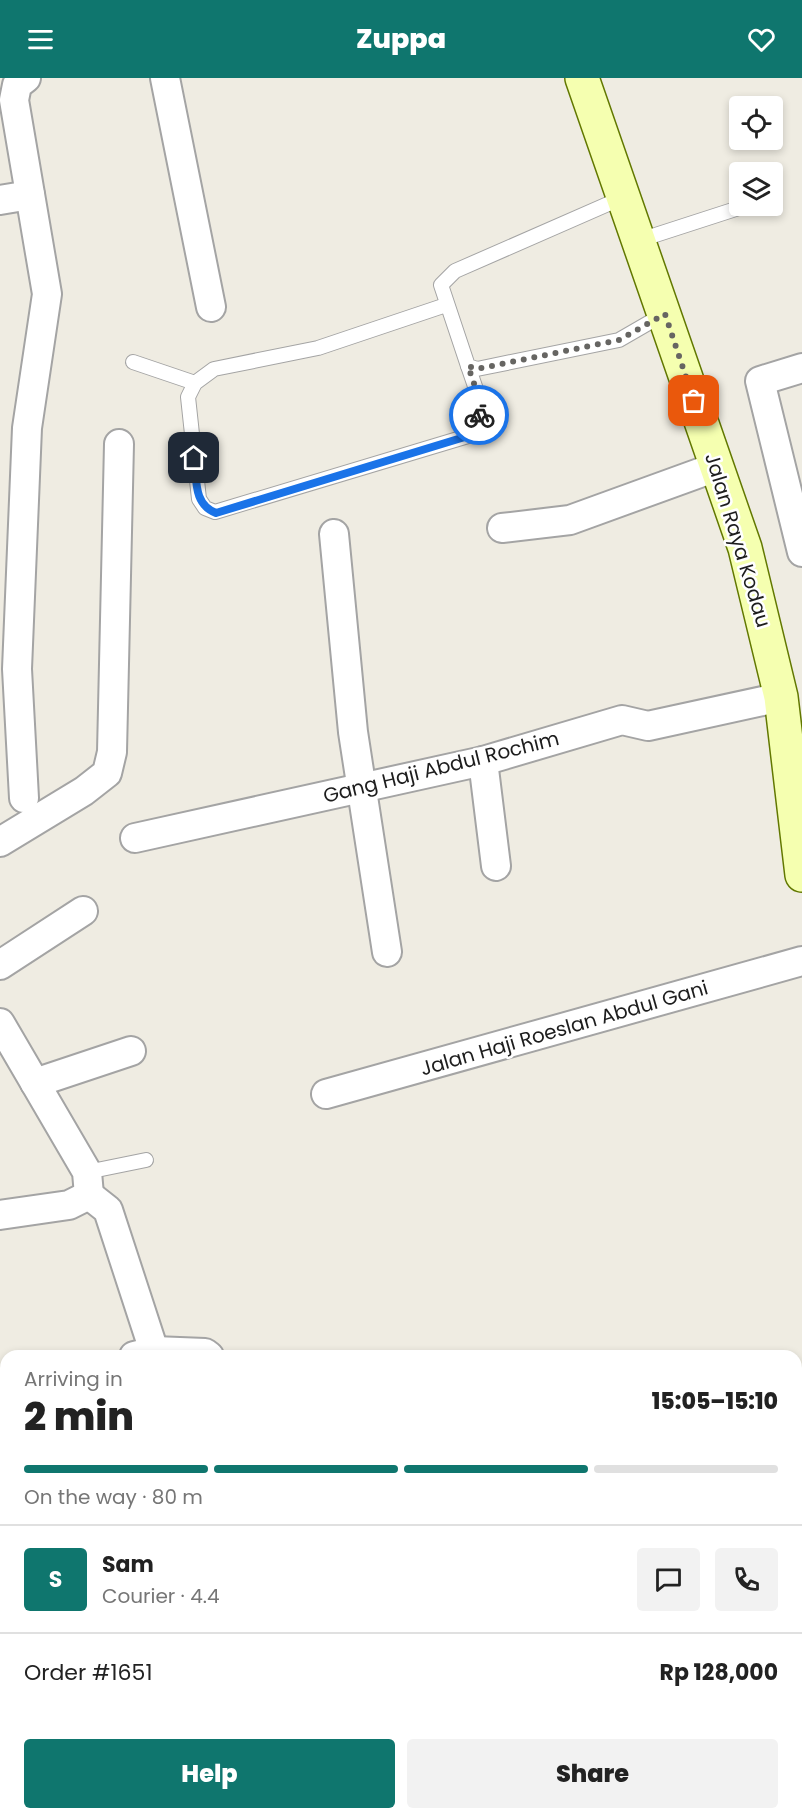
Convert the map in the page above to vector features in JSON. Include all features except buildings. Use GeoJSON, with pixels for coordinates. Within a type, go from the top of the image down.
{"type":"FeatureCollection","features":[{"type":"Feature","properties":{"kind":"street"},"geometry":{"type":"LineString","coordinates":[[165,78],[211,307]]}},
{"type":"Feature","properties":{"kind":"street","name":"Jalan Raya Kodau"},"geometry":{"type":"LineString","coordinates":[[582,78],[745,548],[781,697],[802,875]]}},
{"type":"Feature","properties":{"kind":"street"},"geometry":{"type":"LineString","coordinates":[[14,83],[14,100],[47,294],[27,428],[9,669],[24,798]]}},
{"type":"Feature","properties":{"kind":"street"},"geometry":{"type":"LineString","coordinates":[[0,200],[30,195]]}},
{"type":"Feature","properties":{"kind":"street"},"geometry":{"type":"LineString","coordinates":[[802,368],[760,381],[802,552]]}},
{"type":"Feature","properties":{"kind":"street"},"geometry":{"type":"LineString","coordinates":[[7,838],[84,791],[107,773],[112,752],[119,444]]}},
{"type":"Feature","properties":{"kind":"street"},"geometry":{"type":"LineString","coordinates":[[502,528],[570,520],[716,467]]}},
{"type":"Feature","properties":{"kind":"street"},"geometry":{"type":"LineString","coordinates":[[334,534],[353,732],[387,952]]}},
{"type":"Feature","properties":{"kind":"street","name":"Gang Haji Abdul Rochim"},"geometry":{"type":"LineString","coordinates":[[135,838],[483,760],[622,720],[648,726],[781,697]]}},
{"type":"Feature","properties":{"kind":"street"},"geometry":{"type":"LineString","coordinates":[[483,760],[496,866]]}},
{"type":"Feature","properties":{"kind":"street"},"geometry":{"type":"LineString","coordinates":[[0,965],[83,911]]}},
{"type":"Feature","properties":{"kind":"street","name":"Jalan Haji Roeslan Abdul Gani"},"geometry":{"type":"LineString","coordinates":[[326,1094],[802,961]]}},
{"type":"Feature","properties":{"kind":"street"},"geometry":{"type":"LineString","coordinates":[[0,1023],[35,1083],[88,1184],[108,1210],[143,1350]]}},
{"type":"Feature","properties":{"kind":"street"},"geometry":{"type":"LineString","coordinates":[[35,1083],[131,1051]]}},
{"type":"Feature","properties":{"kind":"street"},"geometry":{"type":"LineString","coordinates":[[0,1215],[69,1205],[88,1184]]}},
{"type":"Feature","properties":{"kind":"lane"},"geometry":{"type":"LineString","coordinates":[[446,305],[318,348],[214,369],[195,383],[188,397],[198,499],[205,508],[216,513],[468,436],[479,426],[479,398],[441,285],[455,271],[624,197]]}},
{"type":"Feature","properties":{"kind":"lane"},"geometry":{"type":"LineString","coordinates":[[640,240],[729,211]]}},
{"type":"Feature","properties":{"kind":"lane"},"geometry":{"type":"LineString","coordinates":[[468,366],[477,369],[619,340],[665,314]]}},
{"type":"Feature","properties":{"kind":"lane"},"geometry":{"type":"LineString","coordinates":[[133,362],[195,383]]}},
{"type":"Feature","properties":{"kind":"lane"},"geometry":{"type":"LineString","coordinates":[[88,1184],[146,1160]]}},
{"type":"Feature","properties":{"kind":"way so far"},"geometry":{"type":"LineString","coordinates":[[479,415],[479,398],[468,366],[477,369],[619,340],[665,314],[694,401]]}},
{"type":"Feature","properties":{"kind":"route"},"geometry":{"type":"LineString","coordinates":[[194,458],[198,499],[205,508],[216,513],[468,436],[479,426],[479,415]]}}]}
